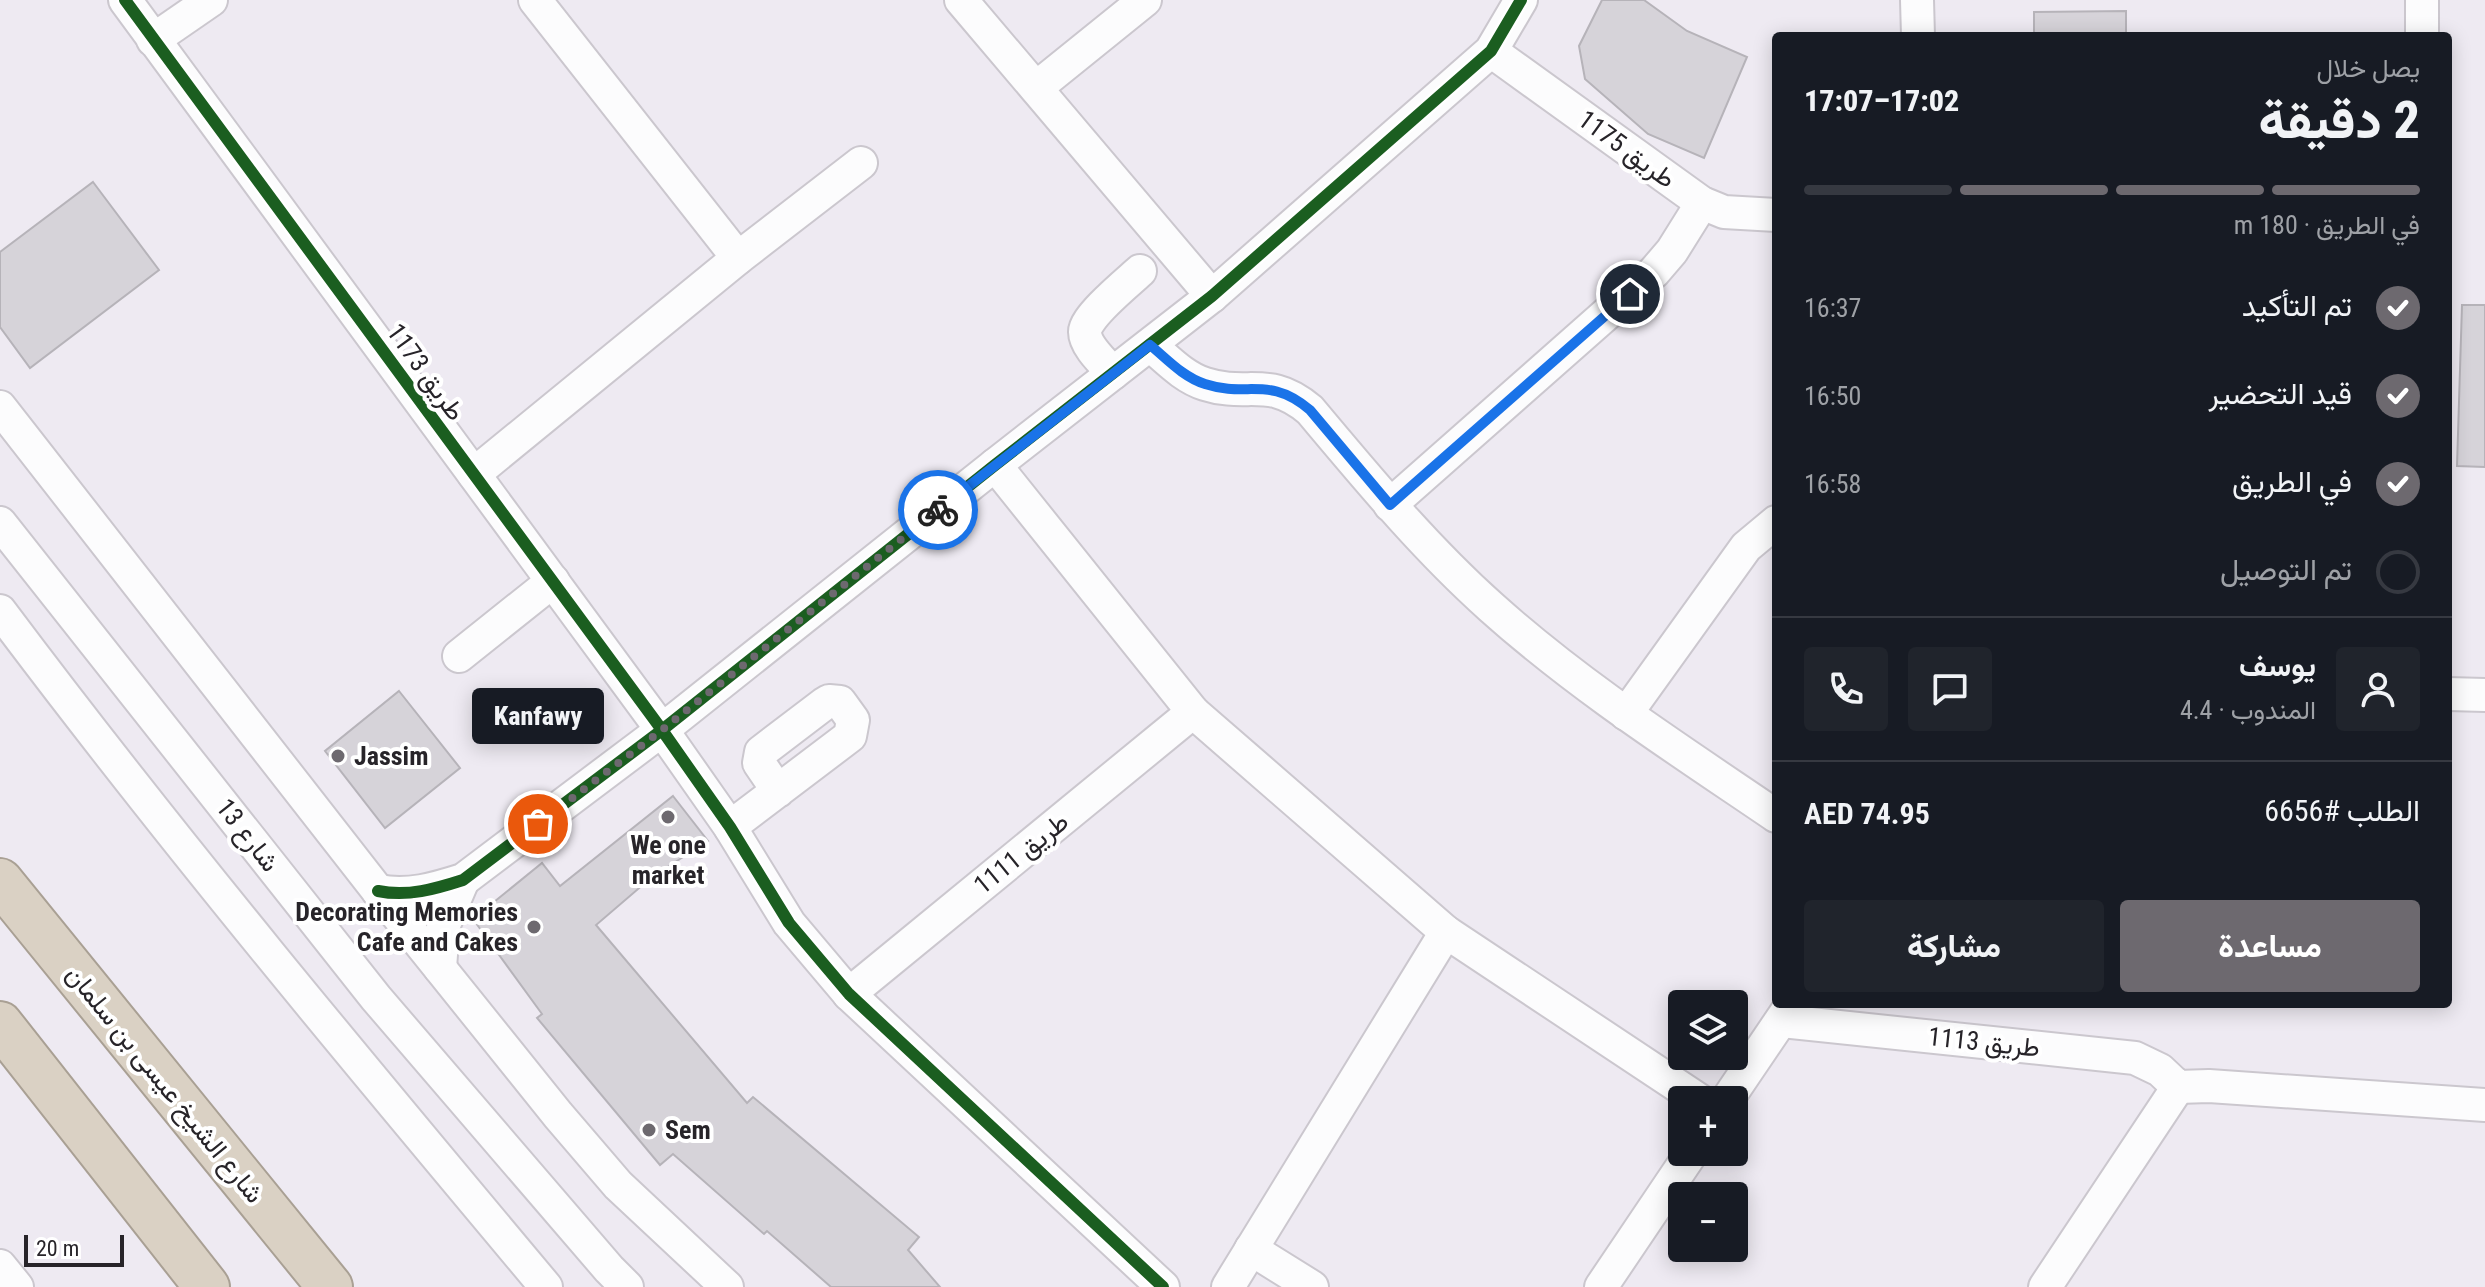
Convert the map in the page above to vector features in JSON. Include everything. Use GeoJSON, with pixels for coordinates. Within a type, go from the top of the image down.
{"type":"FeatureCollection","features":[{"type":"Feature","properties":{"kind":"highway","name":"شارع الشيخ عيسى بن سلمان"},"geometry":{"type":"LineString","coordinates":[[0,881],[330,1287]]}},
{"type":"Feature","properties":{"kind":"highway"},"geometry":{"type":"LineString","coordinates":[[0,1024],[207,1287]]}},
{"type":"Feature","properties":{"kind":"street","name":"طريق 1173"},"geometry":{"type":"LineString","coordinates":[[125,0],[662,730],[730,827],[789,923],[849,994],[1163,1287]]}},
{"type":"Feature","properties":{"kind":"street"},"geometry":{"type":"LineString","coordinates":[[153,40],[211,0]]}},
{"type":"Feature","properties":{"kind":"street"},"geometry":{"type":"LineString","coordinates":[[535,0],[738,258]]}},
{"type":"Feature","properties":{"kind":"street"},"geometry":{"type":"LineString","coordinates":[[961,0],[1212,296]]}},
{"type":"Feature","properties":{"kind":"street"},"geometry":{"type":"LineString","coordinates":[[1036,88],[1145,0]]}},
{"type":"Feature","properties":{"kind":"street"},"geometry":{"type":"LineString","coordinates":[[378,891],[398,895],[437,889],[463,880],[662,730],[1212,296],[1491,51],[1521,0]]}},
{"type":"Feature","properties":{"kind":"street"},"geometry":{"type":"LineString","coordinates":[[1917,0],[1918,32]]}},
{"type":"Feature","properties":{"kind":"street"},"geometry":{"type":"LineString","coordinates":[[2422,0],[2422,32]]}},
{"type":"Feature","properties":{"kind":"street","name":"طريق 1175"},"geometry":{"type":"LineString","coordinates":[[1491,51],[1702,203],[1724,212],[1772,215]]}},
{"type":"Feature","properties":{"kind":"street"},"geometry":{"type":"LineString","coordinates":[[474,474],[738,258],[861,163]]}},
{"type":"Feature","properties":{"kind":"street"},"geometry":{"type":"LineString","coordinates":[[1390,505],[1654,272],[1672,251],[1702,203]]}},
{"type":"Feature","properties":{"kind":"street"},"geometry":{"type":"LineString","coordinates":[[1113,373],[1095,352],[1085,335],[1085,328],[1091,318],[1140,271]]}},
{"type":"Feature","properties":{"kind":"street"},"geometry":{"type":"LineString","coordinates":[[1150,345],[1189,378],[1206,385],[1224,389],[1273,389],[1299,401],[1420,539],[1492,608],[1626,714],[1772,813]]}},
{"type":"Feature","properties":{"kind":"street"},"geometry":{"type":"LineString","coordinates":[[0,407],[378,891],[618,1185],[727,1287]]}},
{"type":"Feature","properties":{"kind":"street"},"geometry":{"type":"LineString","coordinates":[[995,465],[1193,712],[1446,932],[1678,1086]]}},
{"type":"Feature","properties":{"kind":"street","name":"شارع 13"},"geometry":{"type":"LineString","coordinates":[[0,523],[376,998],[627,1287]]}},
{"type":"Feature","properties":{"kind":"street"},"geometry":{"type":"LineString","coordinates":[[1626,714],[1746,547],[1772,525]]}},
{"type":"Feature","properties":{"kind":"street"},"geometry":{"type":"LineString","coordinates":[[459,656],[553,581]]}},
{"type":"Feature","properties":{"kind":"street"},"geometry":{"type":"LineString","coordinates":[[0,611],[84,722],[333,1034],[546,1287]]}},
{"type":"Feature","properties":{"kind":"street"},"geometry":{"type":"LineString","coordinates":[[2452,694],[2485,695]]}},
{"type":"Feature","properties":{"kind":"street","name":"طريق 1111"},"geometry":{"type":"LineString","coordinates":[[849,994],[1193,712]]}},
{"type":"Feature","properties":{"kind":"street"},"geometry":{"type":"LineString","coordinates":[[730,827],[778,791]]}},
{"type":"Feature","properties":{"kind":"street"},"geometry":{"type":"LineString","coordinates":[[440,968],[443,927],[463,880]]}},
{"type":"Feature","properties":{"kind":"street"},"geometry":{"type":"LineString","coordinates":[[1228,1287],[1446,932]]}},
{"type":"Feature","properties":{"kind":"street"},"geometry":{"type":"LineString","coordinates":[[1737,1086],[1787,1012]]}},
{"type":"Feature","properties":{"kind":"street","name":"طريق 1113"},"geometry":{"type":"LineString","coordinates":[[1787,1012],[2135,1058],[2160,1070],[2178,1087]]}},
{"type":"Feature","properties":{"kind":"street"},"geometry":{"type":"LineString","coordinates":[[2045,1287],[2178,1087],[2209,1086],[2485,1105]]}},
{"type":"Feature","properties":{"kind":"street"},"geometry":{"type":"LineString","coordinates":[[1601,1287],[1683,1166]]}},
{"type":"Feature","properties":{"kind":"street"},"geometry":{"type":"LineString","coordinates":[[1251,1249],[1312,1287]]}},
{"type":"Feature","properties":{"kind":"street"},"geometry":{"type":"LineString","coordinates":[[0,1266],[17,1287]]}},
{"type":"Feature","properties":{"kind":"building"},"geometry":{"type":"Polygon","coordinates":[[[1602,0],[1644,0],[1687,31],[1747,57],[1704,158],[1648,134],[1585,79],[1579,46],[1602,0]]]}},
{"type":"Feature","properties":{"kind":"building"},"geometry":{"type":"Polygon","coordinates":[[[2126,11],[2126,32],[2034,32],[2034,12],[2126,11]]]}},
{"type":"Feature","properties":{"kind":"building"},"geometry":{"type":"Polygon","coordinates":[[[93,182],[159,270],[30,368],[0,327],[0,252],[93,182]]]}},
{"type":"Feature","properties":{"kind":"building"},"geometry":{"type":"Polygon","coordinates":[[[2462,305],[2485,305],[2485,467],[2457,466],[2462,305]]]}},
{"type":"Feature","properties":{"kind":"building"},"geometry":{"type":"Polygon","coordinates":[[[399,691],[460,768],[385,828],[325,751],[399,691]]]}},
{"type":"Feature","properties":{"kind":"building"},"geometry":{"type":"Polygon","coordinates":[[[673,796],[708,841],[652,877],[596,925],[747,1103],[753,1097],[919,1237],[908,1250],[940,1287],[831,1287],[767,1231],[764,1234],[673,1154],[660,1165],[537,1018],[542,1014],[473,919],[542,863],[560,886],[673,796]]]}},
{"type":"Feature","properties":{"kind":"cycle path"},"geometry":{"type":"LineString","coordinates":[[125,0],[662,730],[730,827],[789,923],[849,994],[1163,1287]]}},
{"type":"Feature","properties":{"kind":"cycle path"},"geometry":{"type":"LineString","coordinates":[[378,891],[411,893],[463,880],[662,730],[1212,296],[1491,51],[1521,0]]}},
{"type":"Feature","properties":{"kind":"way so far"},"geometry":{"type":"LineString","coordinates":[[538,824],[662,730],[938,510]]}},
{"type":"Feature","properties":{"kind":"place","name":"Jassim"},"geometry":{"type":"Point","coordinates":[338,756]}},
{"type":"Feature","properties":{"kind":"place","name":"We one market"},"geometry":{"type":"Point","coordinates":[668,817]}},
{"type":"Feature","properties":{"kind":"place","name":"Kanfawy"},"geometry":{"type":"Point","coordinates":[538,824]}},
{"type":"Feature","properties":{"kind":"place","name":"Decorating Memories Cafe and Cakes"},"geometry":{"type":"Point","coordinates":[534,927]}},
{"type":"Feature","properties":{"kind":"place","name":"Sem"},"geometry":{"type":"Point","coordinates":[649,1130]}},
{"type":"Feature","properties":{"kind":"route"},"geometry":{"type":"LineString","coordinates":[[938,510],[1150,345],[1189,378],[1206,385],[1224,389],[1259,387],[1287,393],[1310,410],[1390,505],[1630,294]]}}]}
